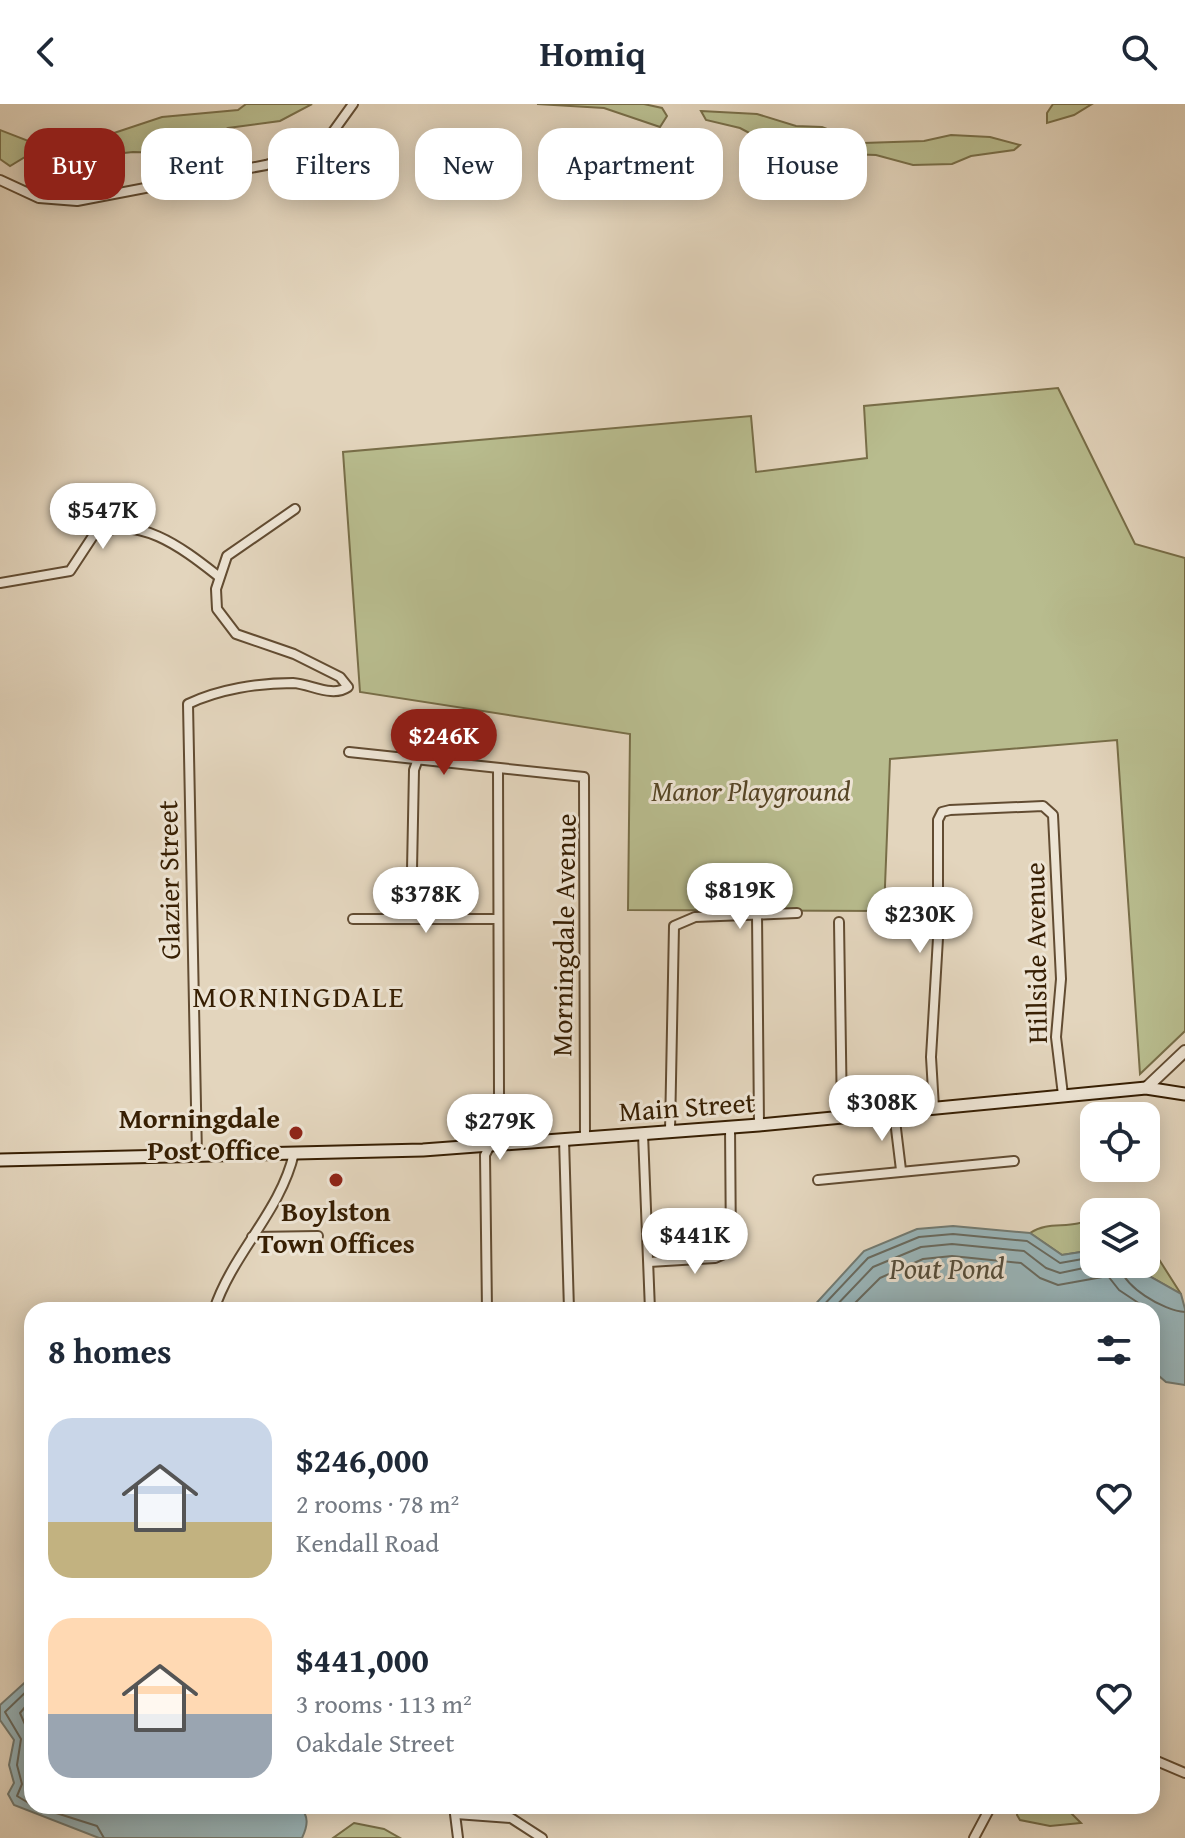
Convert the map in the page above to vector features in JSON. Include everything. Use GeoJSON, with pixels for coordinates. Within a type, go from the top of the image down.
{"type":"FeatureCollection","features":[{"type":"Feature","properties":{"kind":"main road","name":"Main Street"},"geometry":{"type":"LineString","coordinates":[[0,1160],[490,1145],[759,1125],[1146,1088],[1185,1094]]}},
{"type":"Feature","properties":{"kind":"street"},"geometry":{"type":"LineString","coordinates":[[0,180],[39,198],[77,201],[266,165],[302,154],[330,136],[353,104]]}},
{"type":"Feature","properties":{"kind":"street"},"geometry":{"type":"LineString","coordinates":[[0,583],[66,572],[93,536],[125,528],[165,540],[218,576],[232,550],[295,509]]}},
{"type":"Feature","properties":{"kind":"street","name":"Glazier Street"},"geometry":{"type":"LineString","coordinates":[[197,1156],[188,704],[225,691],[278,685],[299,684],[333,691],[348,687],[340,677],[294,654],[230,630],[217,609],[218,576]]}},
{"type":"Feature","properties":{"kind":"street"},"geometry":{"type":"LineString","coordinates":[[349,752],[498,768],[498,1121],[485,1155],[484,1170],[487,1302]]}},
{"type":"Feature","properties":{"kind":"street"},"geometry":{"type":"LineString","coordinates":[[411,919],[414,770],[418,759]]}},
{"type":"Feature","properties":{"kind":"street","name":"Morningdale Avenue"},"geometry":{"type":"LineString","coordinates":[[498,768],[582,775],[585,780],[585,1137]]}},
{"type":"Feature","properties":{"kind":"street","name":"Hillside Avenue"},"geometry":{"type":"LineString","coordinates":[[934,1108],[932,1012],[938,938],[938,820],[942,812],[1032,806],[1051,810],[1061,979],[1056,1037],[1063,1095]]}},
{"type":"Feature","properties":{"kind":"street"},"geometry":{"type":"LineString","coordinates":[[670,1131],[674,926],[695,917],[797,913]]}},
{"type":"Feature","properties":{"kind":"street"},"geometry":{"type":"LineString","coordinates":[[757,914],[759,1125]]}},
{"type":"Feature","properties":{"kind":"street"},"geometry":{"type":"LineString","coordinates":[[353,919],[498,919]]}},
{"type":"Feature","properties":{"kind":"street"},"geometry":{"type":"LineString","coordinates":[[839,922],[842,1117]]}},
{"type":"Feature","properties":{"kind":"street"},"geometry":{"type":"LineString","coordinates":[[1146,1088],[1185,1051]]}},
{"type":"Feature","properties":{"kind":"street"},"geometry":{"type":"LineString","coordinates":[[894,1112],[901,1170]]}},
{"type":"Feature","properties":{"kind":"street"},"geometry":{"type":"LineString","coordinates":[[649,1262],[729,1255],[733,1242],[730,1127]]}},
{"type":"Feature","properties":{"kind":"street"},"geometry":{"type":"LineString","coordinates":[[643,1134],[650,1302]]}},
{"type":"Feature","properties":{"kind":"street"},"geometry":{"type":"LineString","coordinates":[[564,1139],[569,1302]]}},
{"type":"Feature","properties":{"kind":"street"},"geometry":{"type":"LineString","coordinates":[[217,1302],[225,1282],[288,1175],[294,1153]]}},
{"type":"Feature","properties":{"kind":"street"},"geometry":{"type":"LineString","coordinates":[[818,1180],[1014,1161]]}},
{"type":"Feature","properties":{"kind":"street"},"geometry":{"type":"LineString","coordinates":[[252,1237],[318,1236]]}},
{"type":"Feature","properties":{"kind":"street"},"geometry":{"type":"LineString","coordinates":[[1160,1762],[1185,1773]]}},
{"type":"Feature","properties":{"kind":"street"},"geometry":{"type":"LineString","coordinates":[[455,1814],[458,1838]]}},
{"type":"Feature","properties":{"kind":"street"},"geometry":{"type":"LineString","coordinates":[[490,1814],[499,1815],[542,1838]]}},
{"type":"Feature","properties":{"kind":"street"},"geometry":{"type":"LineString","coordinates":[[974,1838],[987,1814]]}},
{"type":"Feature","properties":{"kind":"green space"},"geometry":{"type":"Polygon","coordinates":[[[246,104],[312,104],[280,121],[228,128],[141,128],[141,152],[125,153],[125,129],[162,117],[238,110],[246,104]]]}},
{"type":"Feature","properties":{"kind":"green space"},"geometry":{"type":"Polygon","coordinates":[[[537,104],[644,104],[662,108],[667,116],[660,127],[604,108],[537,104]]]}},
{"type":"Feature","properties":{"kind":"green space"},"geometry":{"type":"Polygon","coordinates":[[[1053,104],[1092,104],[1074,115],[1047,123],[1047,113],[1053,104]]]}},
{"type":"Feature","properties":{"kind":"green space"},"geometry":{"type":"Polygon","coordinates":[[[701,111],[757,114],[796,126],[825,128],[740,128],[706,120],[701,111]]]}},
{"type":"Feature","properties":{"kind":"green space"},"geometry":{"type":"Polygon","coordinates":[[[0,130],[24,139],[24,158],[10,166],[0,159],[0,130]]]}},
{"type":"Feature","properties":{"kind":"green space"},"geometry":{"type":"Polygon","coordinates":[[[951,135],[990,137],[1020,145],[1014,150],[971,156],[952,164],[913,165],[867,155],[867,143],[924,141],[951,135]]]}},
{"type":"Feature","properties":{"kind":"green space","name":"Manor Playground"},"geometry":{"type":"Polygon","coordinates":[[[1058,388],[1135,544],[1185,558],[1185,1031],[1140,1074],[1117,740],[890,759],[884,911],[628,910],[630,734],[360,692],[343,452],[751,416],[756,472],[867,458],[864,406],[1058,388]]]}},
{"type":"Feature","properties":{"kind":"green space"},"geometry":{"type":"Polygon","coordinates":[[[1078,1223],[1080,1252],[1062,1255],[1030,1233],[1046,1227],[1078,1223]]]}},
{"type":"Feature","properties":{"kind":"green space"},"geometry":{"type":"Polygon","coordinates":[[[1160,1261],[1181,1294],[1153,1278],[1160,1278],[1160,1261]]]}},
{"type":"Feature","properties":{"kind":"green space"},"geometry":{"type":"Polygon","coordinates":[[[1072,1814],[1081,1823],[1050,1826],[1020,1820],[1017,1815],[1072,1814]]]}},
{"type":"Feature","properties":{"kind":"green space"},"geometry":{"type":"Polygon","coordinates":[[[354,1823],[384,1829],[400,1838],[333,1838],[354,1823]]]}},
{"type":"Feature","properties":{"kind":"water","name":"Pout Pond"},"geometry":{"type":"Polygon","coordinates":[[[953,1226],[1030,1233],[1062,1255],[1080,1252],[1080,1278],[1153,1278],[1181,1294],[1185,1309],[1185,1385],[1166,1382],[1160,1377],[1160,1302],[817,1302],[864,1251],[917,1229],[953,1226]]]}},
{"type":"Feature","properties":{"kind":"water"},"geometry":{"type":"Polygon","coordinates":[[[24,1683],[24,1809],[14,1805],[8,1794],[14,1783],[9,1765],[14,1740],[0,1720],[0,1705],[24,1683]]]}},
{"type":"Feature","properties":{"kind":"water"},"geometry":{"type":"Polygon","coordinates":[[[37,1814],[305,1814],[307,1821],[302,1838],[99,1838],[37,1814]]]}},
{"type":"Feature","properties":{"kind":"place","name":"Morningdale Post Office"},"geometry":{"type":"Point","coordinates":[296,1133]}},
{"type":"Feature","properties":{"kind":"place","name":"Boylston Town Offices"},"geometry":{"type":"Point","coordinates":[336,1180]}},
{"type":"Feature","properties":{"kind":"district","name":"MORNINGDALE"},"geometry":{"type":"Point","coordinates":[299,996]}}]}
